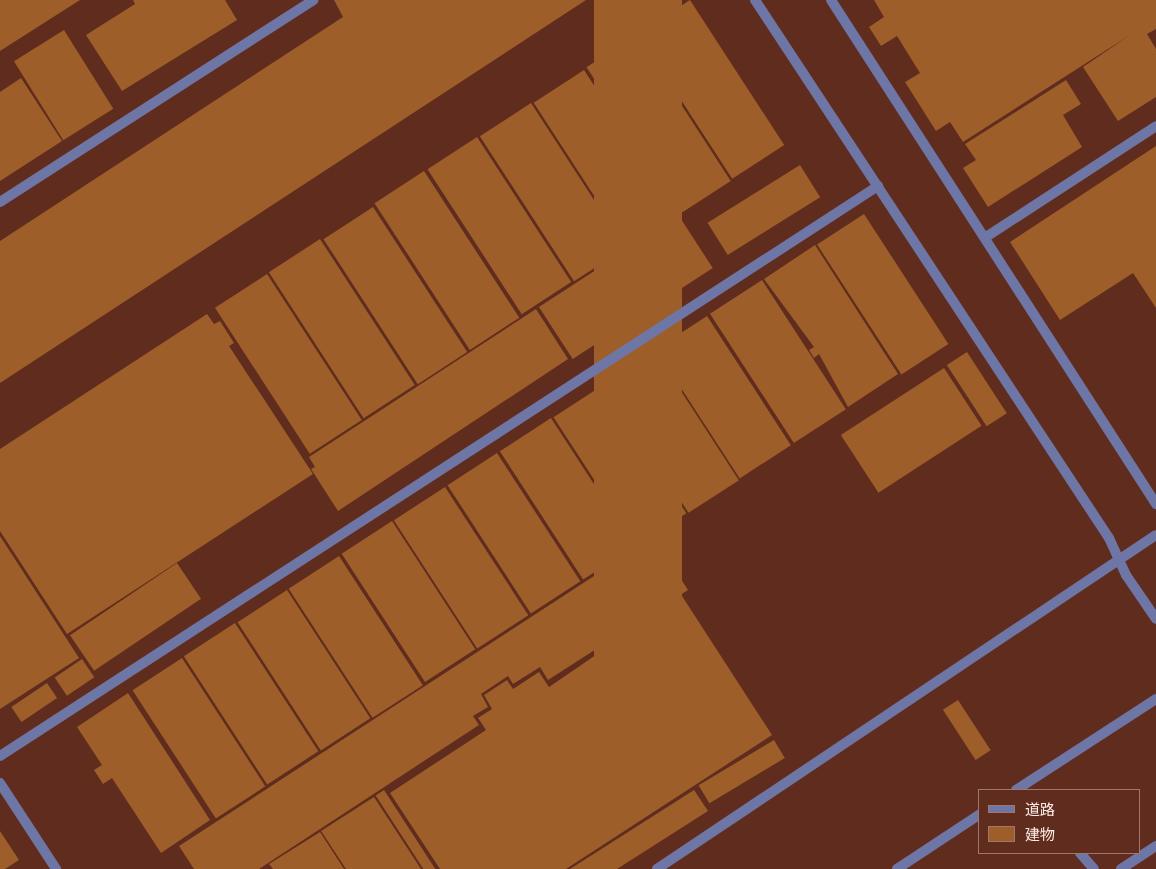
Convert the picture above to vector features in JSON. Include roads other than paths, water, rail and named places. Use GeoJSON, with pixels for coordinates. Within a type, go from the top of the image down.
{"type":"FeatureCollection","features":[{"type":"Feature","properties":{"kind":"street"},"geometry":{"type":"LineString","coordinates":[[0,202],[314,0]]}},
{"type":"Feature","properties":{"kind":"street"},"geometry":{"type":"LineString","coordinates":[[755,0],[1109,538],[1120,561],[1156,619]]}},
{"type":"Feature","properties":{"kind":"street"},"geometry":{"type":"LineString","coordinates":[[832,0],[1156,504]]}},
{"type":"Feature","properties":{"kind":"street"},"geometry":{"type":"LineString","coordinates":[[986,237],[1156,126]]}},
{"type":"Feature","properties":{"kind":"street"},"geometry":{"type":"LineString","coordinates":[[0,756],[878,186]]}},
{"type":"Feature","properties":{"kind":"street"},"geometry":{"type":"LineString","coordinates":[[656,869],[1120,561],[1156,535]]}},
{"type":"Feature","properties":{"kind":"street"},"geometry":{"type":"LineString","coordinates":[[1029,787],[1156,699]]}},
{"type":"Feature","properties":{"kind":"street"},"geometry":{"type":"LineString","coordinates":[[0,783],[56,869]]}},
{"type":"Feature","properties":{"kind":"street"},"geometry":{"type":"LineString","coordinates":[[896,869],[978,815]]}},
{"type":"Feature","properties":{"kind":"street"},"geometry":{"type":"LineString","coordinates":[[1121,869],[1156,846]]}},
{"type":"Feature","properties":{"kind":"street"},"geometry":{"type":"LineString","coordinates":[[1081,854],[1094,869]]}}]}
